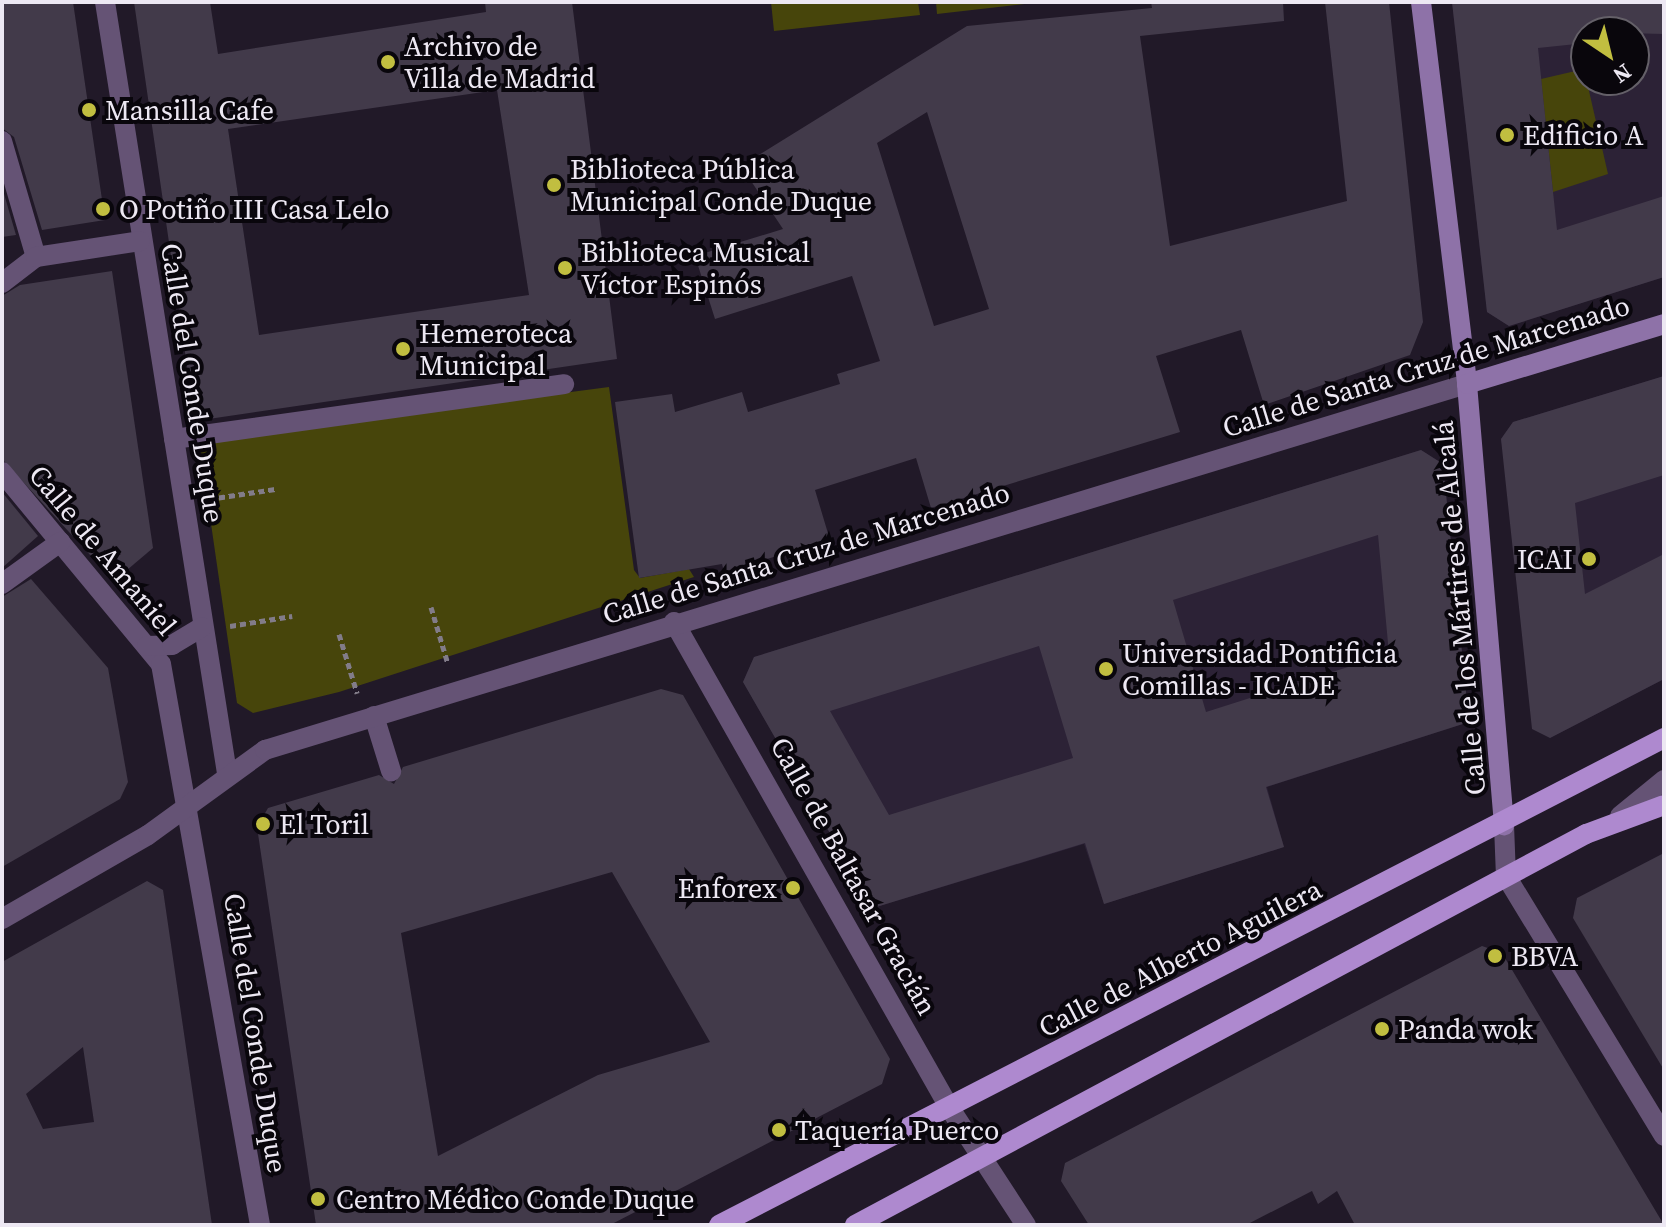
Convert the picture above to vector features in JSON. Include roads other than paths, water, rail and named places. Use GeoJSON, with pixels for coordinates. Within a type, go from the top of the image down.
{"type":"FeatureCollection","features":[{"type":"Feature","properties":{"kind":"main road","name":"Calle de Alberto Aguilera"},"geometry":{"type":"LineString","coordinates":[[719,1225],[1504,825],[1664,738]]}},
{"type":"Feature","properties":{"kind":"main road"},"geometry":{"type":"LineString","coordinates":[[855,1225],[1620,816],[1664,805]]}},
{"type":"Feature","properties":{"kind":"street","name":"Calle del Conde Duque"},"geometry":{"type":"LineString","coordinates":[[105,2],[140,241],[227,773]]}},
{"type":"Feature","properties":{"kind":"street","name":"Calle de los Mártires de Alcalá"},"geometry":{"type":"LineString","coordinates":[[1421,2],[1467,384],[1503,752],[1506,876]]}},
{"type":"Feature","properties":{"kind":"street"},"geometry":{"type":"LineString","coordinates":[[2,141],[36,257]]}},
{"type":"Feature","properties":{"kind":"street"},"geometry":{"type":"LineString","coordinates":[[2,283],[36,257],[140,241]]}},
{"type":"Feature","properties":{"kind":"street","name":"Calle de Santa Cruz de Marcenado"},"geometry":{"type":"LineString","coordinates":[[2,919],[148,835],[227,773],[265,750],[674,622],[1664,324]]}},
{"type":"Feature","properties":{"kind":"street"},"geometry":{"type":"LineString","coordinates":[[174,439],[564,384]]}},
{"type":"Feature","properties":{"kind":"street","name":"Calle de Amaniel"},"geometry":{"type":"LineString","coordinates":[[2,472],[161,664],[185,804]]}},
{"type":"Feature","properties":{"kind":"street"},"geometry":{"type":"LineString","coordinates":[[2,584],[60,542]]}},
{"type":"Feature","properties":{"kind":"street","name":"Calle de Baltasar Gracián"},"geometry":{"type":"LineString","coordinates":[[674,622],[949,1107],[1026,1225]]}},
{"type":"Feature","properties":{"kind":"street"},"geometry":{"type":"LineString","coordinates":[[147,646],[172,645],[202,627]]}},
{"type":"Feature","properties":{"kind":"street"},"geometry":{"type":"LineString","coordinates":[[374,716],[391,771]]}},
{"type":"Feature","properties":{"kind":"street"},"geometry":{"type":"LineString","coordinates":[[1620,816],[1664,780]]}},
{"type":"Feature","properties":{"kind":"street","name":"Calle del Conde Duque"},"geometry":{"type":"LineString","coordinates":[[185,804],[260,1225]]}},
{"type":"Feature","properties":{"kind":"street"},"geometry":{"type":"LineString","coordinates":[[1506,876],[1664,1136]]}},
{"type":"Feature","properties":{"kind":"place","name":"Archivo de Villa de Madrid"},"geometry":{"type":"Point","coordinates":[388,62]}},
{"type":"Feature","properties":{"kind":"place","name":"Mansilla Cafe"},"geometry":{"type":"Point","coordinates":[89,110]}},
{"type":"Feature","properties":{"kind":"place","name":"Edificio A"},"geometry":{"type":"Point","coordinates":[1507,135]}},
{"type":"Feature","properties":{"kind":"place","name":"Biblioteca Pública Municipal Conde Duque"},"geometry":{"type":"Point","coordinates":[554,185]}},
{"type":"Feature","properties":{"kind":"place","name":"O Potiño III Casa Lelo"},"geometry":{"type":"Point","coordinates":[103,209]}},
{"type":"Feature","properties":{"kind":"place","name":"Biblioteca Musical Víctor Espinós"},"geometry":{"type":"Point","coordinates":[565,268]}},
{"type":"Feature","properties":{"kind":"place","name":"Hemeroteca Municipal"},"geometry":{"type":"Point","coordinates":[403,349]}},
{"type":"Feature","properties":{"kind":"place","name":"ICAI"},"geometry":{"type":"Point","coordinates":[1589,559]}},
{"type":"Feature","properties":{"kind":"place","name":"Universidad Pontificia Comillas - ICADE"},"geometry":{"type":"Point","coordinates":[1106,669]}},
{"type":"Feature","properties":{"kind":"place","name":"El Toril"},"geometry":{"type":"Point","coordinates":[263,824]}},
{"type":"Feature","properties":{"kind":"place","name":"Enforex"},"geometry":{"type":"Point","coordinates":[793,888]}},
{"type":"Feature","properties":{"kind":"place","name":"BBVA"},"geometry":{"type":"Point","coordinates":[1495,956]}},
{"type":"Feature","properties":{"kind":"place","name":"Panda wok"},"geometry":{"type":"Point","coordinates":[1382,1029]}},
{"type":"Feature","properties":{"kind":"place","name":"Taquería Puerco"},"geometry":{"type":"Point","coordinates":[779,1130]}},
{"type":"Feature","properties":{"kind":"place","name":"Centro Médico Conde Duque"},"geometry":{"type":"Point","coordinates":[318,1199]}}]}
